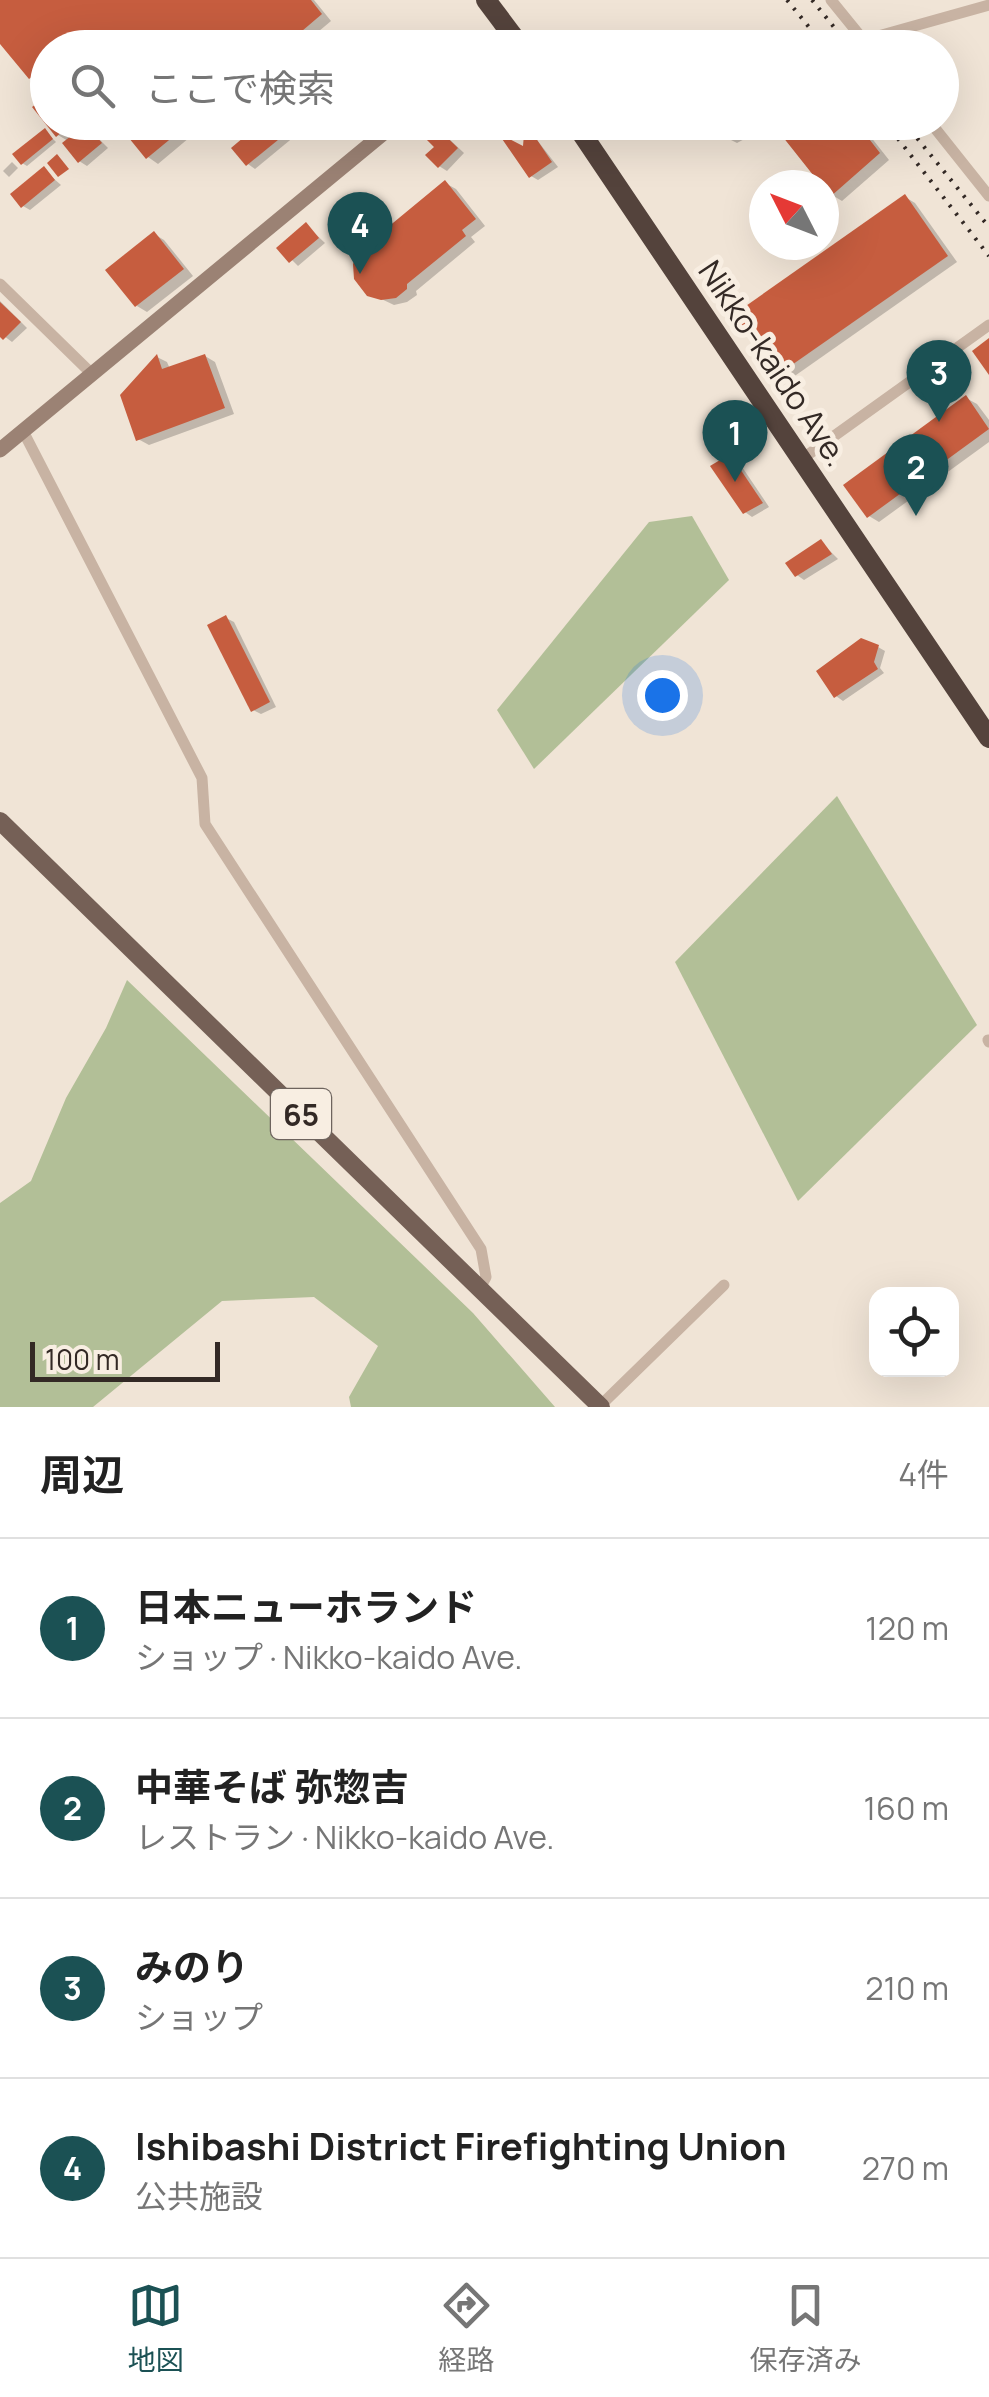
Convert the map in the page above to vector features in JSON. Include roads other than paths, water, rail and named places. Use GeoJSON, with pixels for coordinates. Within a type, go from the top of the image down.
{"type":"FeatureCollection","features":[{"type":"Feature","properties":{"kind":"highway"},"geometry":{"type":"LineString","coordinates":[[486,0],[510,30]]}},
{"type":"Feature","properties":{"kind":"highway","name":"Nikko-kaido Ave."},"geometry":{"type":"LineString","coordinates":[[586,140],[989,738]]}},
{"type":"Feature","properties":{"kind":"main road","name":"65"},"geometry":{"type":"LineString","coordinates":[[0,822],[601,1406]]}},
{"type":"Feature","properties":{"kind":"street"},"geometry":{"type":"LineString","coordinates":[[831,0],[855,30]]}},
{"type":"Feature","properties":{"kind":"street"},"geometry":{"type":"LineString","coordinates":[[910,30],[989,5]]}},
{"type":"Feature","properties":{"kind":"street"},"geometry":{"type":"LineString","coordinates":[[0,450],[375,140]]}},
{"type":"Feature","properties":{"kind":"street"},"geometry":{"type":"LineString","coordinates":[[944,140],[989,196]]}},
{"type":"Feature","properties":{"kind":"street"},"geometry":{"type":"LineString","coordinates":[[0,284],[92,374]]}},
{"type":"Feature","properties":{"kind":"street"},"geometry":{"type":"LineString","coordinates":[[802,459],[989,325]]}},
{"type":"Feature","properties":{"kind":"street"},"geometry":{"type":"LineString","coordinates":[[23,431],[202,778],[206,824],[480,1249],[486,1277],[480,1288]]}},
{"type":"Feature","properties":{"kind":"street"},"geometry":{"type":"LineString","coordinates":[[601,1406],[724,1285]]}},
{"type":"Feature","properties":{"kind":"railway"},"geometry":{"type":"LineString","coordinates":[[787,0],[811,30]]}},
{"type":"Feature","properties":{"kind":"railway"},"geometry":{"type":"LineString","coordinates":[[812,0],[836,30]]}},
{"type":"Feature","properties":{"kind":"railway"},"geometry":{"type":"LineString","coordinates":[[899,140],[989,256]]}},
{"type":"Feature","properties":{"kind":"railway"},"geometry":{"type":"LineString","coordinates":[[919,140],[989,227]]}},
{"type":"Feature","properties":{"kind":"place","name":"Ishibashi District Firefighting Union"},"geometry":{"type":"Point","coordinates":[360,274]}},
{"type":"Feature","properties":{"kind":"place","name":"みのり"},"geometry":{"type":"Point","coordinates":[939,422]}},
{"type":"Feature","properties":{"kind":"place","name":"日本ニューホランド"},"geometry":{"type":"Point","coordinates":[735,482]}},
{"type":"Feature","properties":{"kind":"place","name":"中華そば 弥惣吉"},"geometry":{"type":"Point","coordinates":[916,516]}}]}
